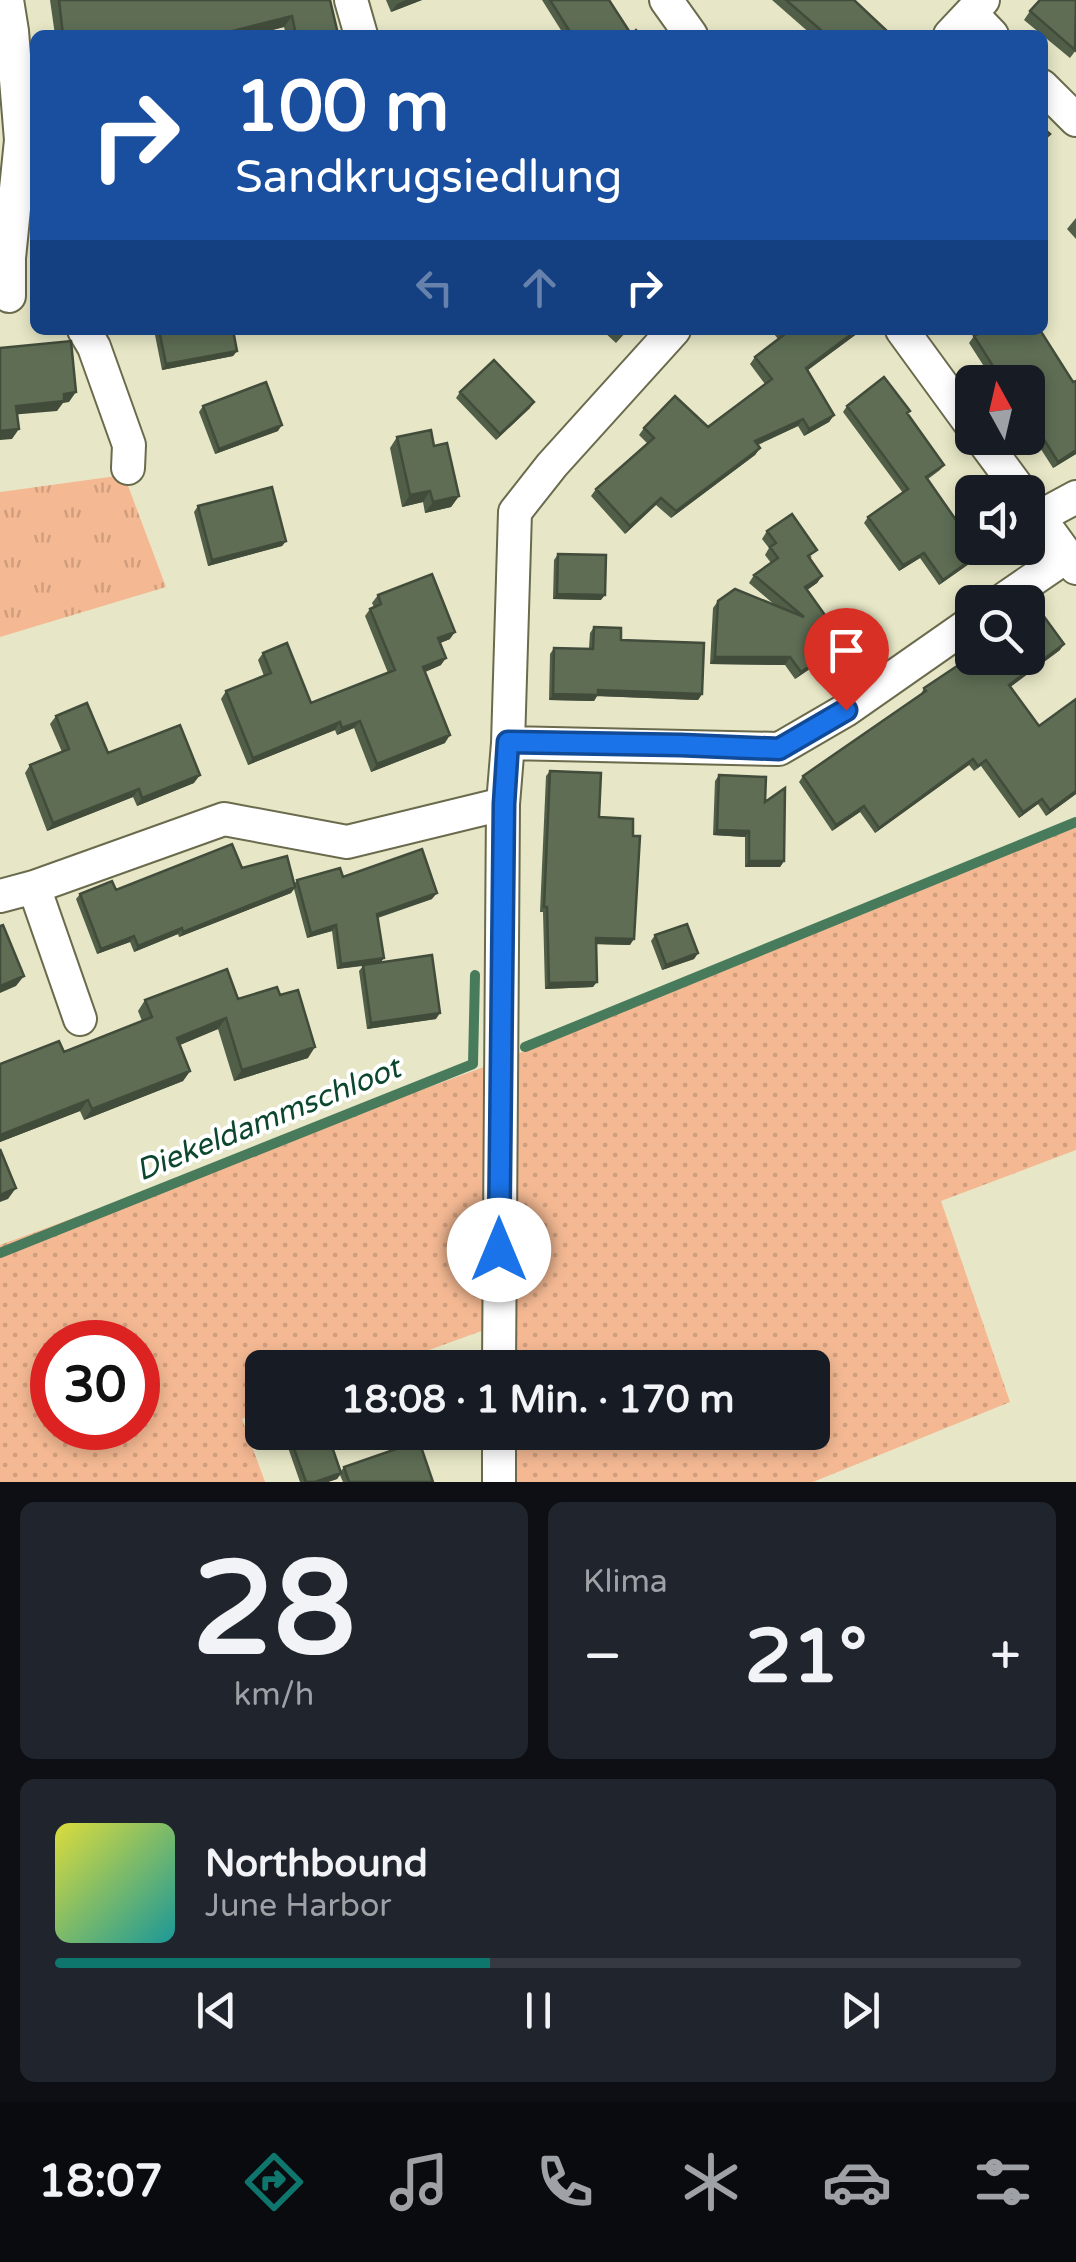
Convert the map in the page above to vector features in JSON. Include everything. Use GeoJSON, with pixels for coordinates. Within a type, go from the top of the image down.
{"type":"FeatureCollection","features":[{"type":"Feature","properties":{"kind":"street"},"geometry":{"type":"LineString","coordinates":[[7,0],[21,140],[9,258],[15,300]]}},
{"type":"Feature","properties":{"kind":"street"},"geometry":{"type":"LineString","coordinates":[[351,0],[359,30]]}},
{"type":"Feature","properties":{"kind":"street"},"geometry":{"type":"LineString","coordinates":[[666,0],[687,30]]}},
{"type":"Feature","properties":{"kind":"street"},"geometry":{"type":"LineString","coordinates":[[1048,92],[1076,120]]}},
{"type":"Feature","properties":{"kind":"street"},"geometry":{"type":"LineString","coordinates":[[87,335],[128,445],[128,468]]}},
{"type":"Feature","properties":{"kind":"street"},"geometry":{"type":"LineString","coordinates":[[499,1350],[504,804],[515,512],[552,465],[669,335]]}},
{"type":"Feature","properties":{"kind":"street"},"geometry":{"type":"LineString","coordinates":[[906,335],[955,403]]}},
{"type":"Feature","properties":{"kind":"street"},"geometry":{"type":"LineString","coordinates":[[1045,502],[1076,497]]}},
{"type":"Feature","properties":{"kind":"street"},"geometry":{"type":"LineString","coordinates":[[1031,585],[1072,562],[1045,526]]}},
{"type":"Feature","properties":{"kind":"street"},"geometry":{"type":"LineString","coordinates":[[508,742],[779,749],[846,710],[955,634]]}},
{"type":"Feature","properties":{"kind":"street"},"geometry":{"type":"LineString","coordinates":[[0,896],[224,819],[347,842],[504,804]]}},
{"type":"Feature","properties":{"kind":"street"},"geometry":{"type":"LineString","coordinates":[[34,887],[80,1020]]}},
{"type":"Feature","properties":{"kind":"street"},"geometry":{"type":"LineString","coordinates":[[499,1450],[499,1482]]}},
{"type":"Feature","properties":{"kind":"green space"},"geometry":{"type":"Polygon","coordinates":[[[124,475],[166,587],[0,637],[0,492],[124,475]]]}},
{"type":"Feature","properties":{"kind":"green space"},"geometry":{"type":"Polygon","coordinates":[[[1076,825],[1076,1150],[941,1201],[1010,1402],[813,1482],[500,1482],[500,1450],[830,1450],[830,1350],[499,1350],[498,1325],[429,1350],[245,1350],[245,1450],[253,1450],[265,1482],[0,1482],[0,1245],[500,1061],[1076,825]]]}},
{"type":"Feature","properties":{"kind":"building"},"geometry":{"type":"Polygon","coordinates":[[[59,0],[330,0],[337,30],[295,30],[292,16],[237,30],[62,30],[59,0]]]}},
{"type":"Feature","properties":{"kind":"building"},"geometry":{"type":"Polygon","coordinates":[[[550,0],[609,0],[628,30],[569,30],[550,0]]]}},
{"type":"Feature","properties":{"kind":"building"},"geometry":{"type":"Polygon","coordinates":[[[786,0],[854,0],[886,30],[821,30],[786,0]]]}},
{"type":"Feature","properties":{"kind":"building"},"geometry":{"type":"Polygon","coordinates":[[[1040,0],[1076,0],[1075,50],[1030,11],[1040,0]]]}},
{"type":"Feature","properties":{"kind":"building"},"geometry":{"type":"Polygon","coordinates":[[[160,335],[234,335],[237,351],[166,364],[160,335]]]}},
{"type":"Feature","properties":{"kind":"building"},"geometry":{"type":"Polygon","coordinates":[[[784,335],[850,335],[806,368],[834,415],[809,429],[803,419],[755,441],[760,448],[676,511],[661,498],[630,526],[596,489],[654,438],[644,428],[675,396],[708,427],[772,379],[755,357],[784,335]]]}},
{"type":"Feature","properties":{"kind":"building"},"geometry":{"type":"Polygon","coordinates":[[[1043,335],[1073,382],[1076,381],[1076,450],[1058,462],[1045,441],[1045,365],[992,365],[974,336],[1043,335]]]}},
{"type":"Feature","properties":{"kind":"building"},"geometry":{"type":"Polygon","coordinates":[[[71,341],[76,392],[64,394],[64,401],[16,406],[19,429],[0,431],[0,348],[71,341]]]}},
{"type":"Feature","properties":{"kind":"building"},"geometry":{"type":"Polygon","coordinates":[[[494,360],[534,402],[500,434],[460,392],[494,360]]]}},
{"type":"Feature","properties":{"kind":"building"},"geometry":{"type":"Polygon","coordinates":[[[884,377],[944,465],[926,477],[955,519],[955,565],[964,565],[943,580],[924,553],[903,565],[868,517],[908,489],[847,406],[884,377]]]}},
{"type":"Feature","properties":{"kind":"building"},"geometry":{"type":"Polygon","coordinates":[[[266,382],[282,425],[219,449],[203,406],[266,382]]]}},
{"type":"Feature","properties":{"kind":"building"},"geometry":{"type":"Polygon","coordinates":[[[431,430],[434,446],[447,443],[459,496],[433,502],[430,491],[410,495],[397,437],[431,430]]]}},
{"type":"Feature","properties":{"kind":"building"},"geometry":{"type":"Polygon","coordinates":[[[272,487],[286,541],[212,560],[198,506],[272,487]]]}},
{"type":"Feature","properties":{"kind":"building"},"geometry":{"type":"Polygon","coordinates":[[[792,514],[817,550],[808,556],[822,576],[805,587],[844,642],[801,672],[790,657],[715,657],[718,601],[735,589],[804,617],[754,575],[778,558],[770,547],[776,543],[767,531],[792,514]]]}},
{"type":"Feature","properties":{"kind":"building"},"geometry":{"type":"Polygon","coordinates":[[[558,554],[606,555],[605,595],[557,594],[558,554]]]}},
{"type":"Feature","properties":{"kind":"building"},"geometry":{"type":"Polygon","coordinates":[[[432,574],[455,632],[438,638],[446,658],[423,667],[450,735],[377,764],[360,721],[342,728],[340,722],[253,758],[226,691],[271,673],[263,653],[287,643],[311,703],[395,670],[370,609],[381,604],[378,595],[432,574]]]}},
{"type":"Feature","properties":{"kind":"building"},"geometry":{"type":"Polygon","coordinates":[[[1045,618],[1064,644],[1045,658],[1045,618]]]}},
{"type":"Feature","properties":{"kind":"building"},"geometry":{"type":"Polygon","coordinates":[[[594,627],[621,628],[621,640],[704,643],[702,694],[598,690],[598,695],[553,694],[554,648],[593,649],[594,627]]]}},
{"type":"Feature","properties":{"kind":"building"},"geometry":{"type":"Polygon","coordinates":[[[955,667],[955,675],[1022,675],[1009,685],[1039,726],[1076,699],[1076,791],[1050,810],[1042,799],[1023,812],[986,760],[978,766],[973,759],[879,828],[864,806],[836,825],[803,776],[926,691],[924,688],[955,667]]]}},
{"type":"Feature","properties":{"kind":"building"},"geometry":{"type":"Polygon","coordinates":[[[87,703],[108,753],[180,725],[200,775],[142,798],[139,789],[53,823],[30,765],[69,749],[56,716],[87,703]]]}},
{"type":"Feature","properties":{"kind":"building"},"geometry":{"type":"Polygon","coordinates":[[[550,771],[601,773],[599,817],[633,819],[633,836],[640,836],[634,939],[596,938],[597,982],[549,983],[544,907],[550,771]]]}},
{"type":"Feature","properties":{"kind":"building"},"geometry":{"type":"Polygon","coordinates":[[[719,775],[766,777],[765,802],[785,788],[784,861],[749,861],[749,831],[717,830],[719,775]]]}},
{"type":"Feature","properties":{"kind":"building"},"geometry":{"type":"Polygon","coordinates":[[[232,844],[242,868],[287,856],[295,887],[183,932],[182,928],[138,946],[134,936],[101,949],[80,894],[112,881],[116,890],[232,844]]]}},
{"type":"Feature","properties":{"kind":"building"},"geometry":{"type":"Polygon","coordinates":[[[422,849],[437,893],[377,914],[384,958],[341,964],[336,925],[311,933],[297,880],[340,868],[343,877],[422,849]]]}},
{"type":"Feature","properties":{"kind":"building"},"geometry":{"type":"Polygon","coordinates":[[[687,924],[698,953],[666,965],[655,935],[687,924]]]}},
{"type":"Feature","properties":{"kind":"building"},"geometry":{"type":"Polygon","coordinates":[[[3,925],[24,976],[0,986],[0,926],[3,925]]]}},
{"type":"Feature","properties":{"kind":"building"},"geometry":{"type":"Polygon","coordinates":[[[432,955],[440,1013],[371,1023],[363,965],[432,955]]]}},
{"type":"Feature","properties":{"kind":"building"},"geometry":{"type":"Polygon","coordinates":[[[227,969],[238,999],[277,987],[280,995],[298,990],[315,1047],[242,1070],[226,1018],[177,1038],[190,1071],[92,1109],[88,1100],[0,1135],[0,1064],[59,1041],[64,1052],[152,1017],[145,1000],[227,969]]]}},
{"type":"Feature","properties":{"kind":"building"},"geometry":{"type":"Polygon","coordinates":[[[0,1149],[16,1188],[0,1195],[0,1149]]]}},
{"type":"Feature","properties":{"kind":"building"},"geometry":{"type":"Polygon","coordinates":[[[294,1450],[333,1450],[341,1473],[306,1482],[294,1450]]]}},
{"type":"Feature","properties":{"kind":"building"},"geometry":{"type":"Polygon","coordinates":[[[393,1450],[422,1450],[433,1482],[349,1482],[344,1467],[393,1450]]]}},
{"type":"Feature","properties":{"kind":"waterway"},"geometry":{"type":"LineString","coordinates":[[525,1047],[1076,822]]}},
{"type":"Feature","properties":{"kind":"waterway","name":"Diekeldammschloot"},"geometry":{"type":"LineString","coordinates":[[0,1253],[473,1064],[475,975]]}},
{"type":"Feature","properties":{"kind":"route"},"geometry":{"type":"LineString","coordinates":[[499,1250],[508,742],[779,749],[846,710]]}}]}
